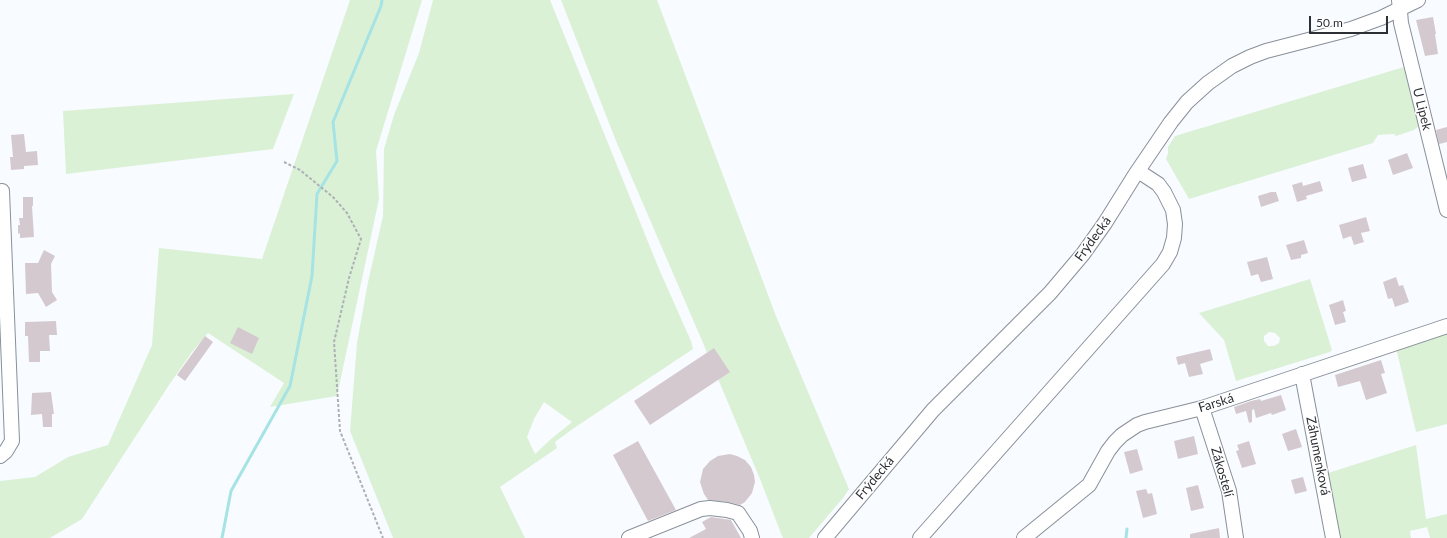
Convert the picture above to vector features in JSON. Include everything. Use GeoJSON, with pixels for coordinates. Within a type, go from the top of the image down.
{"type":"FeatureCollection","features":[{"type":"Feature","properties":{"kind":"street","name":"Frýdecká"},"geometry":{"type":"LineString","coordinates":[[825,538],[933,410],[1050,294],[1083,254],[1171,122],[1187,102],[1219,74],[1244,60],[1266,52],[1351,29],[1381,18],[1399,4],[1418,0]]}},
{"type":"Feature","properties":{"kind":"street","name":"U Lipek"},"geometry":{"type":"LineString","coordinates":[[1399,4],[1401,23],[1447,210]]}},
{"type":"Feature","properties":{"kind":"street"},"geometry":{"type":"LineString","coordinates":[[920,538],[1163,264],[1170,252],[1174,238],[1175,224],[1173,210],[1170,201],[1158,184],[1138,171]]}},
{"type":"Feature","properties":{"kind":"street"},"geometry":{"type":"LineString","coordinates":[[0,456],[6,451],[12,441],[2,191]]}},
{"type":"Feature","properties":{"kind":"street","name":"Farská"},"geometry":{"type":"LineString","coordinates":[[1024,538],[1089,485],[1108,451],[1122,435],[1129,430],[1145,422],[1202,408],[1447,326]]}},
{"type":"Feature","properties":{"kind":"street","name":"Záhumenková"},"geometry":{"type":"LineString","coordinates":[[1302,374],[1333,538]]}},
{"type":"Feature","properties":{"kind":"street","name":"Zákostelí"},"geometry":{"type":"LineString","coordinates":[[1202,408],[1229,491],[1236,538]]}},
{"type":"Feature","properties":{"kind":"street"},"geometry":{"type":"LineString","coordinates":[[629,538],[701,509],[710,508],[738,513],[750,531],[752,538]]}},
{"type":"Feature","properties":{"kind":"path"},"geometry":{"type":"LineString","coordinates":[[284,162],[300,170],[334,197],[347,213],[361,239],[349,278],[334,342],[340,431],[383,538]]}},
{"type":"Feature","properties":{"kind":"green space"},"geometry":{"type":"Polygon","coordinates":[[[350,0],[422,0],[376,151],[379,199],[337,396],[270,407],[284,383],[208,333],[192,352],[169,385],[82,519],[50,538],[0,538],[0,481],[35,477],[68,457],[108,445],[152,345],[159,248],[262,259],[350,0]]]}},
{"type":"Feature","properties":{"kind":"green space"},"geometry":{"type":"Polygon","coordinates":[[[433,0],[550,0],[693,349],[574,428],[555,442],[557,448],[500,487],[525,538],[393,538],[350,431],[357,343],[368,282],[383,216],[384,149],[394,115],[419,53],[433,0]],[[544,402],[534,419],[527,437],[535,454],[551,439],[572,422],[544,402]]]}},
{"type":"Feature","properties":{"kind":"green space"},"geometry":{"type":"Polygon","coordinates":[[[561,0],[657,0],[776,316],[849,489],[809,538],[783,538],[782,536],[760,479],[703,343],[616,141],[561,0]]]}},
{"type":"Feature","properties":{"kind":"green space"},"geometry":{"type":"Polygon","coordinates":[[[1404,67],[1420,121],[1419,126],[1414,130],[1396,136],[1394,134],[1378,135],[1373,143],[1189,199],[1166,159],[1168,147],[1175,136],[1404,67]]]}},
{"type":"Feature","properties":{"kind":"green space"},"geometry":{"type":"Polygon","coordinates":[[[294,94],[273,149],[66,174],[63,111],[294,94]]]}},
{"type":"Feature","properties":{"kind":"green space"},"geometry":{"type":"Polygon","coordinates":[[[1310,279],[1332,350],[1330,352],[1236,381],[1224,340],[1199,313],[1310,279]],[[1269,332],[1264,336],[1264,341],[1268,346],[1274,346],[1279,343],[1280,338],[1275,333],[1269,332]]]}},
{"type":"Feature","properties":{"kind":"green space"},"geometry":{"type":"Polygon","coordinates":[[[1447,330],[1447,424],[1416,432],[1397,352],[1398,347],[1447,330]]]}},
{"type":"Feature","properties":{"kind":"green space"},"geometry":{"type":"Polygon","coordinates":[[[1416,445],[1426,519],[1447,514],[1447,538],[1430,538],[1427,527],[1410,531],[1411,538],[1336,538],[1325,474],[1416,445]]]}},
{"type":"Feature","properties":{"kind":"building"},"geometry":{"type":"Polygon","coordinates":[[[1433,17],[1438,54],[1425,56],[1416,20],[1433,17]]]}},
{"type":"Feature","properties":{"kind":"building"},"geometry":{"type":"Polygon","coordinates":[[[1447,127],[1447,142],[1439,144],[1436,130],[1447,127]]]}},
{"type":"Feature","properties":{"kind":"building"},"geometry":{"type":"Polygon","coordinates":[[[24,134],[26,152],[37,151],[38,165],[24,166],[24,169],[11,170],[10,157],[13,157],[11,135],[24,134]]]}},
{"type":"Feature","properties":{"kind":"building"},"geometry":{"type":"Polygon","coordinates":[[[1407,153],[1413,168],[1393,175],[1388,160],[1407,153]]]}},
{"type":"Feature","properties":{"kind":"building"},"geometry":{"type":"Polygon","coordinates":[[[1363,164],[1367,178],[1352,182],[1348,168],[1363,164]]]}},
{"type":"Feature","properties":{"kind":"building"},"geometry":{"type":"Polygon","coordinates":[[[1320,181],[1323,191],[1306,196],[1307,199],[1297,202],[1292,185],[1302,182],[1303,186],[1320,181]]]}},
{"type":"Feature","properties":{"kind":"building"},"geometry":{"type":"Polygon","coordinates":[[[1276,192],[1279,201],[1261,207],[1258,196],[1276,192]]]}},
{"type":"Feature","properties":{"kind":"building"},"geometry":{"type":"Polygon","coordinates":[[[23,197],[33,197],[32,206],[34,237],[20,238],[20,233],[18,234],[18,225],[20,225],[19,218],[23,218],[23,197]]]}},
{"type":"Feature","properties":{"kind":"building"},"geometry":{"type":"Polygon","coordinates":[[[1366,217],[1370,231],[1361,233],[1364,242],[1354,245],[1351,236],[1343,239],[1339,225],[1366,217]]]}},
{"type":"Feature","properties":{"kind":"building"},"geometry":{"type":"Polygon","coordinates":[[[1304,240],[1308,253],[1301,255],[1301,258],[1291,260],[1286,245],[1304,240]]]}},
{"type":"Feature","properties":{"kind":"building"},"geometry":{"type":"Polygon","coordinates":[[[44,250],[55,256],[51,264],[52,292],[57,300],[46,307],[38,293],[26,294],[25,263],[38,263],[44,250]]]}},
{"type":"Feature","properties":{"kind":"building"},"geometry":{"type":"Polygon","coordinates":[[[1267,257],[1273,279],[1261,282],[1258,274],[1251,276],[1247,262],[1267,257]]]}},
{"type":"Feature","properties":{"kind":"building"},"geometry":{"type":"Polygon","coordinates":[[[1396,277],[1399,286],[1403,285],[1409,302],[1395,307],[1392,298],[1388,299],[1383,282],[1396,277]]]}},
{"type":"Feature","properties":{"kind":"building"},"geometry":{"type":"Polygon","coordinates":[[[1343,300],[1346,311],[1343,312],[1346,322],[1335,325],[1329,305],[1343,300]]]}},
{"type":"Feature","properties":{"kind":"building"},"geometry":{"type":"Polygon","coordinates":[[[56,321],[57,335],[49,335],[50,351],[40,351],[40,362],[29,362],[28,336],[25,336],[25,322],[56,321]]]}},
{"type":"Feature","properties":{"kind":"building"},"geometry":{"type":"Polygon","coordinates":[[[238,327],[259,338],[252,354],[230,343],[238,327]]]}},
{"type":"Feature","properties":{"kind":"building"},"geometry":{"type":"Polygon","coordinates":[[[205,336],[213,342],[185,381],[177,375],[205,336]]]}},
{"type":"Feature","properties":{"kind":"building"},"geometry":{"type":"Polygon","coordinates":[[[714,348],[730,372],[650,425],[634,401],[714,348]]]}},
{"type":"Feature","properties":{"kind":"building"},"geometry":{"type":"Polygon","coordinates":[[[1210,349],[1213,360],[1200,364],[1203,374],[1189,377],[1185,363],[1178,365],[1176,357],[1210,349]]]}},
{"type":"Feature","properties":{"kind":"building"},"geometry":{"type":"Polygon","coordinates":[[[1381,360],[1385,373],[1381,374],[1387,393],[1366,400],[1360,381],[1338,387],[1335,375],[1381,360]]]}},
{"type":"Feature","properties":{"kind":"building"},"geometry":{"type":"Polygon","coordinates":[[[51,392],[54,414],[52,414],[52,427],[43,427],[42,414],[31,415],[32,393],[51,392]]]}},
{"type":"Feature","properties":{"kind":"building"},"geometry":{"type":"Polygon","coordinates":[[[1281,395],[1286,410],[1272,415],[1271,413],[1256,418],[1254,409],[1252,410],[1252,422],[1249,423],[1246,411],[1236,414],[1234,407],[1251,401],[1260,399],[1261,401],[1281,395]]]}},
{"type":"Feature","properties":{"kind":"building"},"geometry":{"type":"Polygon","coordinates":[[[1296,429],[1302,447],[1288,451],[1282,434],[1296,429]]]}},
{"type":"Feature","properties":{"kind":"building"},"geometry":{"type":"Polygon","coordinates":[[[1194,436],[1198,454],[1178,459],[1174,441],[1194,436]]]}},
{"type":"Feature","properties":{"kind":"building"},"geometry":{"type":"Polygon","coordinates":[[[638,441],[676,510],[648,521],[613,455],[638,441]]]}},
{"type":"Feature","properties":{"kind":"building"},"geometry":{"type":"Polygon","coordinates":[[[1249,441],[1256,464],[1242,468],[1236,451],[1239,450],[1237,445],[1249,441]]]}},
{"type":"Feature","properties":{"kind":"building"},"geometry":{"type":"Polygon","coordinates":[[[1137,449],[1143,470],[1130,474],[1124,452],[1137,449]]]}},
{"type":"Feature","properties":{"kind":"building"},"geometry":{"type":"Polygon","coordinates":[[[730,454],[745,460],[751,467],[754,475],[755,482],[752,493],[745,502],[740,505],[708,500],[704,494],[700,482],[703,469],[710,461],[718,456],[730,454]]]}},
{"type":"Feature","properties":{"kind":"building"},"geometry":{"type":"Polygon","coordinates":[[[1303,477],[1307,491],[1295,494],[1291,480],[1303,477]]]}},
{"type":"Feature","properties":{"kind":"building"},"geometry":{"type":"Polygon","coordinates":[[[1198,485],[1204,508],[1191,511],[1186,488],[1198,485]]]}},
{"type":"Feature","properties":{"kind":"building"},"geometry":{"type":"Polygon","coordinates":[[[1146,489],[1148,494],[1152,493],[1157,514],[1143,518],[1136,491],[1146,489]]]}},
{"type":"Feature","properties":{"kind":"building"},"geometry":{"type":"Polygon","coordinates":[[[711,517],[731,520],[741,538],[689,538],[706,529],[702,522],[711,517]]]}},
{"type":"Feature","properties":{"kind":"building"},"geometry":{"type":"Polygon","coordinates":[[[1219,528],[1220,538],[1190,538],[1190,534],[1219,528]]]}},
{"type":"Feature","properties":{"kind":"waterway"},"geometry":{"type":"LineString","coordinates":[[222,538],[231,491],[290,386],[312,276],[317,194],[337,161],[333,122],[381,6],[382,0]]}},
{"type":"Feature","properties":{"kind":"waterway"},"geometry":{"type":"LineString","coordinates":[[1126,538],[1127,529]]}}]}
